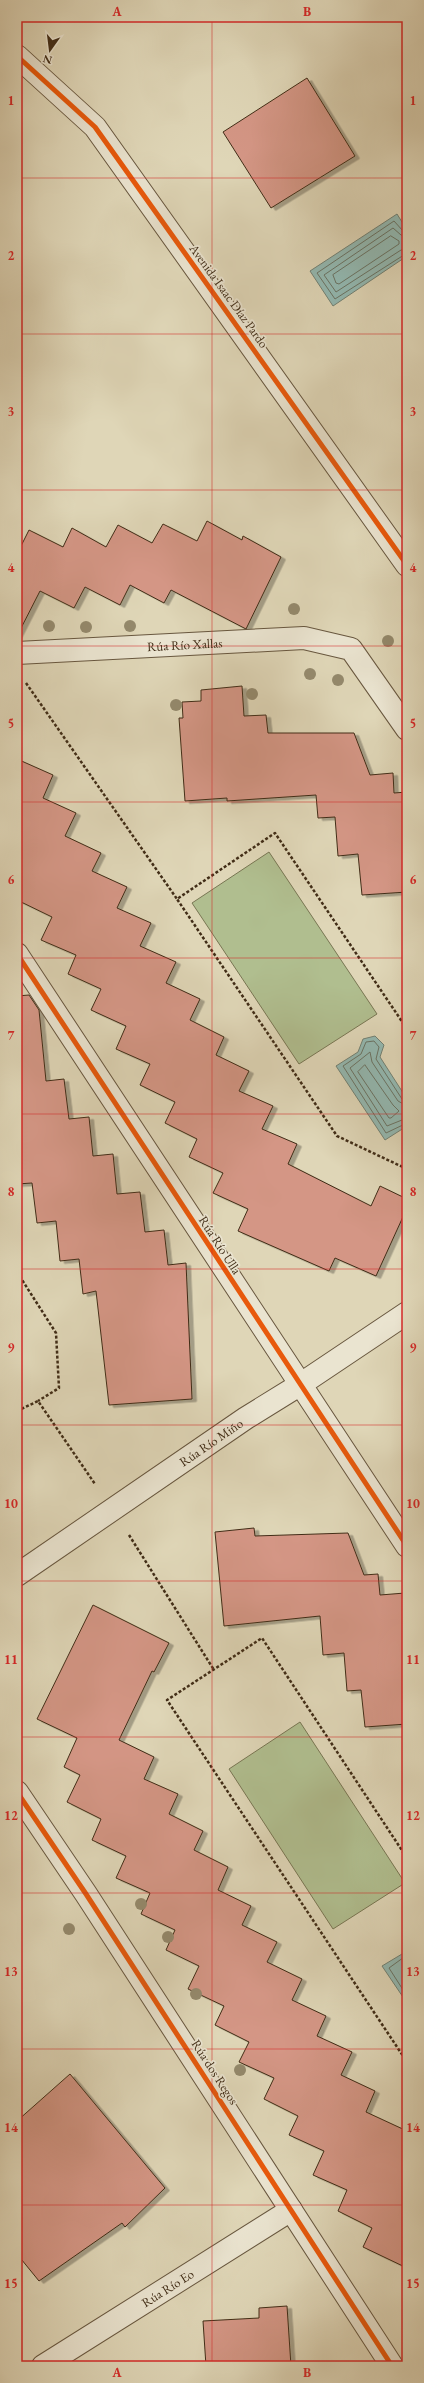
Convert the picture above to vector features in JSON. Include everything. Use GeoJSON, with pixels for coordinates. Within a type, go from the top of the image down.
{"type":"FeatureCollection","features":[{"type":"Feature","properties":{"kind":"street","name":"Avenida Isaac Díaz Pardo"},"geometry":{"type":"LineString","coordinates":[[17,56],[95,127],[407,565]]}},
{"type":"Feature","properties":{"kind":"street","name":"Rúa Río Xallas"},"geometry":{"type":"LineString","coordinates":[[17,653],[304,638],[351,649],[407,729]]}},
{"type":"Feature","properties":{"kind":"street","name":"Rúa Río Ulla"},"geometry":{"type":"LineString","coordinates":[[17,954],[407,1546]]}},
{"type":"Feature","properties":{"kind":"street","name":"Rúa Río Miño"},"geometry":{"type":"LineString","coordinates":[[17,1576],[246,1418],[301,1384],[407,1313]]}},
{"type":"Feature","properties":{"kind":"street","name":"Rúa dos Regos"},"geometry":{"type":"LineString","coordinates":[[17,1792],[86,1894],[392,2366]]}},
{"type":"Feature","properties":{"kind":"street","name":"Rúa Río Eo"},"geometry":{"type":"LineString","coordinates":[[43,2366],[291,2210]]}},
{"type":"Feature","properties":{"kind":"path"},"geometry":{"type":"LineString","coordinates":[[22,677],[177,899],[338,1136],[407,1169]]}},
{"type":"Feature","properties":{"kind":"path"},"geometry":{"type":"LineString","coordinates":[[177,899],[275,833],[407,1029]]}},
{"type":"Feature","properties":{"kind":"path"},"geometry":{"type":"LineString","coordinates":[[17,1272],[56,1333],[59,1388],[38,1401],[17,1411]]}},
{"type":"Feature","properties":{"kind":"path"},"geometry":{"type":"LineString","coordinates":[[38,1401],[113,1509],[214,1670]]}},
{"type":"Feature","properties":{"kind":"path"},"geometry":{"type":"LineString","coordinates":[[407,1858],[262,1638],[167,1700],[407,2062]]}},
{"type":"Feature","properties":{"kind":"green space"},"geometry":{"type":"Polygon","coordinates":[[[269,852],[377,1014],[299,1064],[192,903],[269,852]]]}},
{"type":"Feature","properties":{"kind":"green space"},"geometry":{"type":"Polygon","coordinates":[[[300,1722],[405,1883],[333,1929],[229,1769],[300,1722]]]}},
{"type":"Feature","properties":{"kind":"water"},"geometry":{"type":"Polygon","coordinates":[[[397,214],[407,230],[407,256],[333,306],[310,271],[397,214]]]}},
{"type":"Feature","properties":{"kind":"water"},"geometry":{"type":"Polygon","coordinates":[[[375,1036],[384,1045],[380,1057],[407,1099],[407,1126],[385,1140],[336,1066],[358,1052],[363,1039],[375,1036]]]}},
{"type":"Feature","properties":{"kind":"water"},"geometry":{"type":"Polygon","coordinates":[[[407,1951],[407,2003],[382,1966],[407,1951]]]}},
{"type":"Feature","properties":{"kind":"building"},"geometry":{"type":"Polygon","coordinates":[[[307,78],[355,156],[271,208],[223,132],[307,78]]]}},
{"type":"Feature","properties":{"kind":"building"},"geometry":{"type":"Polygon","coordinates":[[[207,521],[242,540],[243,536],[281,557],[246,629],[171,590],[164,603],[130,585],[120,605],[85,587],[74,608],[40,591],[17,636],[17,554],[29,530],[63,547],[72,528],[106,547],[118,525],[152,543],[163,524],[197,541],[207,521]]]}},
{"type":"Feature","properties":{"kind":"building"},"geometry":{"type":"Polygon","coordinates":[[[242,686],[244,716],[266,715],[268,733],[354,733],[370,775],[393,773],[394,793],[407,792],[407,892],[362,895],[358,854],[338,856],[335,817],[318,818],[316,795],[227,801],[227,798],[185,801],[179,718],[183,718],[182,702],[201,701],[201,690],[242,686]]]}},
{"type":"Feature","properties":{"kind":"building"},"geometry":{"type":"Polygon","coordinates":[[[17,759],[53,775],[43,798],[76,813],[65,836],[101,853],[92,871],[127,887],[117,908],[151,923],[140,946],[176,962],[166,983],[200,999],[190,1020],[224,1037],[216,1055],[249,1071],[239,1091],[273,1106],[262,1129],[297,1144],[288,1164],[371,1206],[380,1186],[407,1199],[407,1208],[376,1276],[335,1258],[329,1271],[238,1231],[248,1209],[213,1193],[223,1173],[189,1157],[197,1139],[165,1123],[175,1102],[140,1085],[150,1064],[116,1049],[126,1026],[91,1010],[101,989],[68,974],[76,955],[41,940],[52,917],[17,900],[17,759]]]}},
{"type":"Feature","properties":{"kind":"building"},"geometry":{"type":"Polygon","coordinates":[[[29,995],[39,1010],[46,1081],[64,1079],[69,1119],[89,1117],[93,1156],[113,1154],[117,1194],[140,1192],[145,1232],[164,1230],[168,1265],[186,1263],[192,1399],[109,1405],[96,1291],[83,1294],[79,1259],[60,1261],[56,1221],[37,1223],[32,1183],[17,1184],[17,996],[29,995]]]}},
{"type":"Feature","properties":{"kind":"building"},"geometry":{"type":"Polygon","coordinates":[[[254,1528],[255,1536],[348,1533],[364,1575],[378,1574],[380,1595],[405,1593],[407,1618],[407,1724],[365,1727],[361,1690],[347,1691],[344,1653],[323,1655],[320,1616],[224,1626],[215,1532],[254,1528]]]}},
{"type":"Feature","properties":{"kind":"building"},"geometry":{"type":"Polygon","coordinates":[[[93,1605],[169,1643],[154,1672],[152,1671],[119,1740],[154,1757],[144,1779],[178,1794],[169,1814],[203,1831],[194,1850],[228,1867],[218,1890],[251,1906],[242,1925],[277,1942],[267,1962],[302,1979],[292,2000],[326,2016],[317,2036],[352,2052],[341,2075],[375,2091],[366,2112],[407,2131],[407,2268],[363,2247],[372,2228],[338,2211],[347,2190],[313,2175],[324,2151],[289,2135],[298,2116],[264,2099],[274,2078],[239,2062],[249,2042],[215,2025],[224,2006],[188,1989],[199,1966],[166,1950],[175,1930],[141,1914],[150,1893],[116,1878],[126,1856],[92,1840],[101,1819],[67,1802],[80,1775],[64,1767],[77,1738],[37,1719],[93,1605]]]}},
{"type":"Feature","properties":{"kind":"building"},"geometry":{"type":"Polygon","coordinates":[[[70,2074],[165,2188],[125,2227],[122,2223],[39,2281],[17,2254],[17,2121],[70,2074]]]}},
{"type":"Feature","properties":{"kind":"building"},"geometry":{"type":"Polygon","coordinates":[[[287,2306],[291,2366],[206,2366],[203,2321],[259,2318],[259,2308],[287,2306]]]}},
{"type":"Feature","properties":{"kind":"cycle path"},"geometry":{"type":"LineString","coordinates":[[17,56],[95,127],[407,565]]}},
{"type":"Feature","properties":{"kind":"cycle path"},"geometry":{"type":"LineString","coordinates":[[17,954],[407,1546]]}},
{"type":"Feature","properties":{"kind":"cycle path"},"geometry":{"type":"LineString","coordinates":[[17,1792],[86,1894],[392,2366]]}}]}
